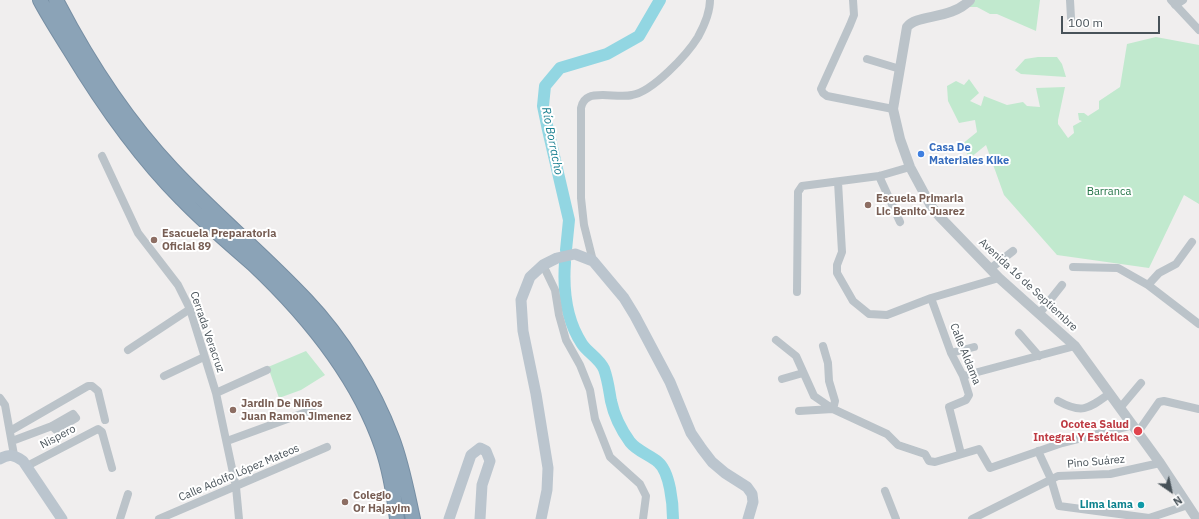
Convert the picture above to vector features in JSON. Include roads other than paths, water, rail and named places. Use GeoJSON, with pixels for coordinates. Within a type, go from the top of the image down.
{"type":"FeatureCollection","features":[{"type":"Feature","properties":{"kind":"highway"},"geometry":{"type":"LineString","coordinates":[[40,0],[88,81],[143,156],[182,199],[254,265],[297,310],[334,356],[361,399],[382,446],[391,481],[397,519]]}},
{"type":"Feature","properties":{"kind":"highway"},"geometry":{"type":"LineString","coordinates":[[56,0],[71,30],[100,77],[149,142],[194,191],[307,301],[343,347],[371,392],[392,438],[404,476],[413,519]]}},
{"type":"Feature","properties":{"kind":"main road"},"geometry":{"type":"LineString","coordinates":[[541,519],[547,490],[548,468],[536,394],[523,331],[521,300],[530,277],[543,265],[557,258],[575,254],[593,261],[624,298],[670,382],[691,433],[702,449],[720,470],[747,487],[752,494],[753,502],[748,519]]}},
{"type":"Feature","properties":{"kind":"main road"},"geometry":{"type":"LineString","coordinates":[[449,519],[471,455],[480,448],[486,451],[490,461],[482,485],[480,519]]}},
{"type":"Feature","properties":{"kind":"main road"},"geometry":{"type":"LineString","coordinates":[[0,459],[9,455],[14,456],[27,466],[62,519]]}},
{"type":"Feature","properties":{"kind":"street"},"geometry":{"type":"LineString","coordinates":[[593,261],[584,230],[581,198],[581,108],[583,102],[588,97],[594,95],[619,97],[634,95],[647,89],[667,72],[697,38],[705,24],[710,0]]}},
{"type":"Feature","properties":{"kind":"street"},"geometry":{"type":"LineString","coordinates":[[854,0],[854,15],[821,89],[823,94],[827,96],[893,109]]}},
{"type":"Feature","properties":{"kind":"street","name":"Avenida 16 de Septiembre"},"geometry":{"type":"LineString","coordinates":[[970,0],[964,6],[944,15],[910,23],[905,32],[893,109],[900,140],[910,167],[931,206],[990,269],[1076,346],[1160,463],[1197,519]]}},
{"type":"Feature","properties":{"kind":"street"},"geometry":{"type":"LineString","coordinates":[[1070,0],[1070,18]]}},
{"type":"Feature","properties":{"kind":"street"},"geometry":{"type":"LineString","coordinates":[[1173,2],[1183,0]]}},
{"type":"Feature","properties":{"kind":"street"},"geometry":{"type":"LineString","coordinates":[[1173,2],[1199,30]]}},
{"type":"Feature","properties":{"kind":"street"},"geometry":{"type":"LineString","coordinates":[[867,59],[900,69]]}},
{"type":"Feature","properties":{"kind":"street","name":"Cerrada Veracruz"},"geometry":{"type":"LineString","coordinates":[[102,156],[138,232],[178,284],[190,309],[216,393],[236,487],[239,519]]}},
{"type":"Feature","properties":{"kind":"street"},"geometry":{"type":"LineString","coordinates":[[797,292],[798,192],[802,186],[879,176],[910,167]]}},
{"type":"Feature","properties":{"kind":"street"},"geometry":{"type":"LineString","coordinates":[[879,176],[900,222]]}},
{"type":"Feature","properties":{"kind":"street"},"geometry":{"type":"LineString","coordinates":[[838,182],[838,218],[842,252],[837,265],[837,273],[853,301],[869,314],[879,316],[896,312],[931,298],[1000,278]]}},
{"type":"Feature","properties":{"kind":"street"},"geometry":{"type":"LineString","coordinates":[[1148,285],[1159,273],[1176,264],[1192,242]]}},
{"type":"Feature","properties":{"kind":"street"},"geometry":{"type":"LineString","coordinates":[[990,269],[1013,251]]}},
{"type":"Feature","properties":{"kind":"street"},"geometry":{"type":"LineString","coordinates":[[543,265],[555,290],[559,315],[566,340],[580,365],[590,390],[595,419],[610,457],[640,484],[646,496],[643,519]]}},
{"type":"Feature","properties":{"kind":"street"},"geometry":{"type":"LineString","coordinates":[[1073,267],[1118,268],[1148,285],[1199,324]]}},
{"type":"Feature","properties":{"kind":"street"},"geometry":{"type":"LineString","coordinates":[[1039,314],[1062,285]]}},
{"type":"Feature","properties":{"kind":"street","name":"Calle Aldama"},"geometry":{"type":"LineString","coordinates":[[931,298],[951,353],[963,376],[969,393],[968,398],[951,405],[949,409],[961,454]]}},
{"type":"Feature","properties":{"kind":"street"},"geometry":{"type":"LineString","coordinates":[[128,350],[190,309]]}},
{"type":"Feature","properties":{"kind":"street"},"geometry":{"type":"LineString","coordinates":[[1019,332],[1038,356]]}},
{"type":"Feature","properties":{"kind":"street"},"geometry":{"type":"LineString","coordinates":[[776,340],[796,356],[814,396],[833,409],[887,434],[898,445],[925,454],[929,461],[935,462],[979,450],[990,468],[1038,451],[1135,428],[1159,402],[1164,401],[1199,409]]}},
{"type":"Feature","properties":{"kind":"street"},"geometry":{"type":"LineString","coordinates":[[823,346],[828,363],[829,381],[835,401],[833,409]]}},
{"type":"Feature","properties":{"kind":"street"},"geometry":{"type":"LineString","coordinates":[[963,376],[1076,346]]}},
{"type":"Feature","properties":{"kind":"street"},"geometry":{"type":"LineString","coordinates":[[951,353],[974,347]]}},
{"type":"Feature","properties":{"kind":"street"},"geometry":{"type":"LineString","coordinates":[[164,376],[204,357]]}},
{"type":"Feature","properties":{"kind":"street"},"geometry":{"type":"LineString","coordinates":[[216,393],[268,370]]}},
{"type":"Feature","properties":{"kind":"street"},"geometry":{"type":"LineString","coordinates":[[782,379],[803,373]]}},
{"type":"Feature","properties":{"kind":"street"},"geometry":{"type":"LineString","coordinates":[[1120,408],[1141,383]]}},
{"type":"Feature","properties":{"kind":"street"},"geometry":{"type":"LineString","coordinates":[[10,432],[88,386],[92,386],[98,392],[105,420]]}},
{"type":"Feature","properties":{"kind":"street"},"geometry":{"type":"LineString","coordinates":[[1058,401],[1072,409],[1084,410],[1109,394]]}},
{"type":"Feature","properties":{"kind":"street"},"geometry":{"type":"LineString","coordinates":[[0,398],[4,405],[14,456]]}},
{"type":"Feature","properties":{"kind":"street"},"geometry":{"type":"LineString","coordinates":[[799,411],[833,409]]}},
{"type":"Feature","properties":{"kind":"street"},"geometry":{"type":"LineString","coordinates":[[227,442],[312,410]]}},
{"type":"Feature","properties":{"kind":"street"},"geometry":{"type":"LineString","coordinates":[[12,441],[52,426]]}},
{"type":"Feature","properties":{"kind":"street","name":"Nispero"},"geometry":{"type":"LineString","coordinates":[[27,466],[94,430],[100,430],[112,468]]}},
{"type":"Feature","properties":{"kind":"street","name":"Calle Adolfo López Mateos"},"geometry":{"type":"LineString","coordinates":[[159,519],[327,447]]}},
{"type":"Feature","properties":{"kind":"street"},"geometry":{"type":"LineString","coordinates":[[1038,451],[1051,479],[1059,506],[1149,519],[1188,505]]}},
{"type":"Feature","properties":{"kind":"street","name":"Pino Suárez"},"geometry":{"type":"LineString","coordinates":[[972,519],[1058,476],[1110,474],[1160,463]]}},
{"type":"Feature","properties":{"kind":"street"},"geometry":{"type":"LineString","coordinates":[[886,491],[896,519]]}},
{"type":"Feature","properties":{"kind":"street"},"geometry":{"type":"LineString","coordinates":[[120,519],[128,494]]}},
{"type":"Feature","properties":{"kind":"street"},"geometry":{"type":"LineString","coordinates":[[1084,519],[1085,510]]}},
{"type":"Feature","properties":{"kind":"waterway","name":"Río Borracho"},"geometry":{"type":"LineString","coordinates":[[566,250],[569,220],[543,106],[545,86],[560,68],[607,54],[639,36],[660,0]]}},
{"type":"Feature","properties":{"kind":"waterway","name":"Río Borracho"},"geometry":{"type":"LineString","coordinates":[[565,262],[565,294],[572,325],[582,344],[604,369],[614,412],[627,438],[636,448],[658,462],[662,467],[668,480],[673,519]]}},
{"type":"Feature","properties":{"kind":"place","name":"Casa De Materiales Kike"},"geometry":{"type":"Point","coordinates":[921,154]}},
{"type":"Feature","properties":{"kind":"place","name":"Escuela Primaria Lic Benito Juarez"},"geometry":{"type":"Point","coordinates":[868,205]}},
{"type":"Feature","properties":{"kind":"place","name":"Esacuela Preparatoria Oficial 89"},"geometry":{"type":"Point","coordinates":[154,240]}},
{"type":"Feature","properties":{"kind":"place","name":"Jardin De Niños Juan Ramon Jimenez"},"geometry":{"type":"Point","coordinates":[233,410]}},
{"type":"Feature","properties":{"kind":"place","name":"Ocotea Salud Integral Y Estética"},"geometry":{"type":"Point","coordinates":[1138,431]}},
{"type":"Feature","properties":{"kind":"place","name":"Colegio Or Hajayim"},"geometry":{"type":"Point","coordinates":[345,502]}},
{"type":"Feature","properties":{"kind":"place","name":"Lima lama"},"geometry":{"type":"Point","coordinates":[1141,505]}},
{"type":"Feature","properties":{"kind":"park label","name":"Barranca"},"geometry":{"type":"Point","coordinates":[1109,192]}}]}
